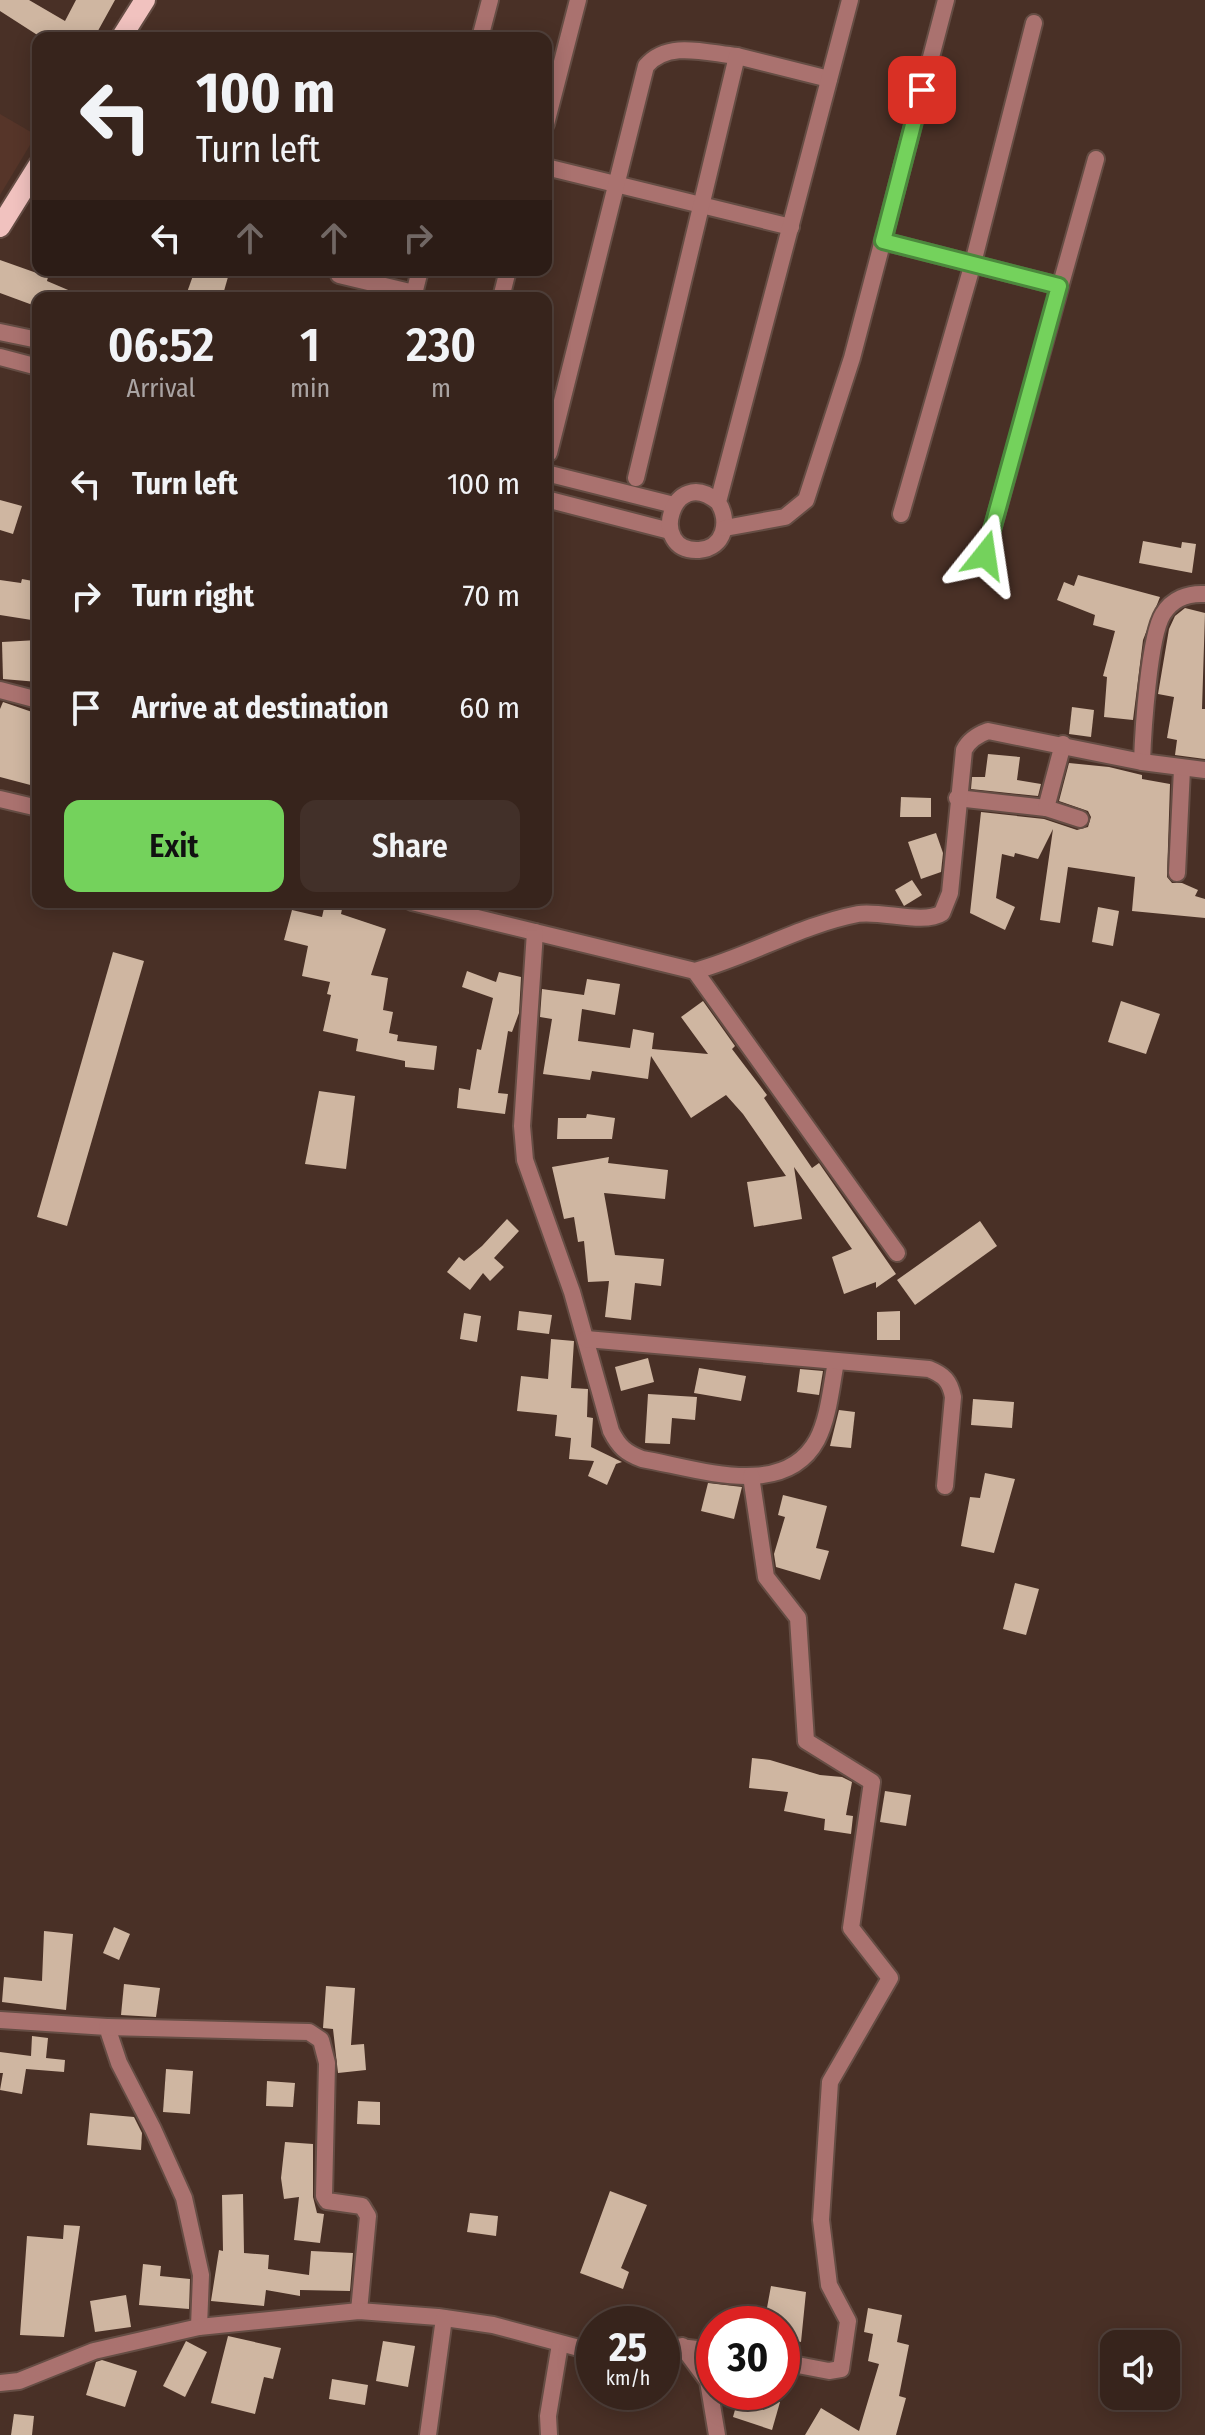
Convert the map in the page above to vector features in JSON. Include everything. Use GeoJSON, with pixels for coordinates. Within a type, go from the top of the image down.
{"type":"FeatureCollection","features":[{"type":"Feature","properties":{"kind":"main road"},"geometry":{"type":"LineString","coordinates":[[128,32],[145,0]]}},
{"type":"Feature","properties":{"kind":"main road"},"geometry":{"type":"LineString","coordinates":[[0,227],[32,177]]}},
{"type":"Feature","properties":{"kind":"street"},"geometry":{"type":"LineString","coordinates":[[482,32],[490,0]]}},
{"type":"Feature","properties":{"kind":"street"},"geometry":{"type":"LineString","coordinates":[[552,101],[578,0]]}},
{"type":"Feature","properties":{"kind":"street"},"geometry":{"type":"LineString","coordinates":[[718,502],[850,0]]}},
{"type":"Feature","properties":{"kind":"street"},"geometry":{"type":"LineString","coordinates":[[725,528],[785,517],[806,500],[852,358],[946,0]]}},
{"type":"Feature","properties":{"kind":"street"},"geometry":{"type":"LineString","coordinates":[[901,514],[973,263],[1034,23]]}},
{"type":"Feature","properties":{"kind":"street"},"geometry":{"type":"LineString","coordinates":[[552,441],[646,66],[654,56],[669,50],[737,56],[829,79]]}},
{"type":"Feature","properties":{"kind":"street"},"geometry":{"type":"LineString","coordinates":[[636,478],[737,56]]}},
{"type":"Feature","properties":{"kind":"street"},"geometry":{"type":"LineString","coordinates":[[985,555],[1096,159]]}},
{"type":"Feature","properties":{"kind":"street"},"geometry":{"type":"LineString","coordinates":[[552,168],[791,227]]}},
{"type":"Feature","properties":{"kind":"street"},"geometry":{"type":"LineString","coordinates":[[883,241],[1059,286]]}},
{"type":"Feature","properties":{"kind":"street"},"geometry":{"type":"LineString","coordinates":[[343,276],[399,292]]}},
{"type":"Feature","properties":{"kind":"street"},"geometry":{"type":"LineString","coordinates":[[0,332],[32,339]]}},
{"type":"Feature","properties":{"kind":"street"},"geometry":{"type":"LineString","coordinates":[[0,357],[32,365]]}},
{"type":"Feature","properties":{"kind":"street"},"geometry":{"type":"LineString","coordinates":[[552,474],[674,505]]}},
{"type":"Feature","properties":{"kind":"street"},"geometry":{"type":"LineString","coordinates":[[696,493],[712,497],[726,519],[725,528],[715,543],[698,550],[681,545],[670,531],[674,505],[680,498],[696,493]]}},
{"type":"Feature","properties":{"kind":"street"},"geometry":{"type":"LineString","coordinates":[[552,501],[670,531]]}},
{"type":"Feature","properties":{"kind":"street"},"geometry":{"type":"LineString","coordinates":[[1142,762],[1158,625],[1171,604],[1180,598],[1192,593],[1205,594]]}},
{"type":"Feature","properties":{"kind":"street"},"geometry":{"type":"LineString","coordinates":[[0,690],[32,698]]}},
{"type":"Feature","properties":{"kind":"street"},"geometry":{"type":"LineString","coordinates":[[437,908],[695,971],[730,961],[839,918],[874,912],[926,918],[942,913],[950,893],[964,750],[967,743],[981,733],[988,731],[1142,762],[1205,770]]}},
{"type":"Feature","properties":{"kind":"street"},"geometry":{"type":"LineString","coordinates":[[1046,808],[1063,744]]}},
{"type":"Feature","properties":{"kind":"street"},"geometry":{"type":"LineString","coordinates":[[1177,873],[1182,769]]}},
{"type":"Feature","properties":{"kind":"street"},"geometry":{"type":"LineString","coordinates":[[957,798],[1046,808],[1080,819]]}},
{"type":"Feature","properties":{"kind":"street"},"geometry":{"type":"LineString","coordinates":[[0,799],[32,807]]}},
{"type":"Feature","properties":{"kind":"street"},"geometry":{"type":"LineString","coordinates":[[535,932],[522,1145],[586,1339],[611,1431],[626,1453],[642,1459],[751,1476],[796,1467],[808,1453],[824,1424],[836,1362]]}},
{"type":"Feature","properties":{"kind":"street"},"geometry":{"type":"LineString","coordinates":[[695,971],[897,1253]]}},
{"type":"Feature","properties":{"kind":"street"},"geometry":{"type":"LineString","coordinates":[[586,1339],[929,1369],[945,1377],[953,1397],[945,1486]]}},
{"type":"Feature","properties":{"kind":"street"},"geometry":{"type":"LineString","coordinates":[[751,1476],[766,1577],[798,1618],[806,1741],[872,1782],[851,1928],[890,1978],[830,2082],[821,2220],[829,2285],[848,2321],[841,2369],[829,2371],[800,2365]]}},
{"type":"Feature","properties":{"kind":"street"},"geometry":{"type":"LineString","coordinates":[[0,2020],[107,2027],[309,2032],[321,2040],[327,2063],[324,2196],[333,2203],[362,2206],[368,2216],[359,2311]]}},
{"type":"Feature","properties":{"kind":"street"},"geometry":{"type":"LineString","coordinates":[[107,2027],[119,2063],[184,2198],[201,2275],[199,2327]]}},
{"type":"Feature","properties":{"kind":"street"},"geometry":{"type":"LineString","coordinates":[[0,2383],[19,2381],[94,2351],[199,2327],[359,2311],[444,2318],[513,2329],[576,2348]]}},
{"type":"Feature","properties":{"kind":"street"},"geometry":{"type":"LineString","coordinates":[[428,2435],[444,2318]]}},
{"type":"Feature","properties":{"kind":"street"},"geometry":{"type":"LineString","coordinates":[[549,2435],[548,2416],[560,2344]]}},
{"type":"Feature","properties":{"kind":"street"},"geometry":{"type":"LineString","coordinates":[[682,2346],[696,2348]]}},
{"type":"Feature","properties":{"kind":"street"},"geometry":{"type":"LineString","coordinates":[[682,2346],[708,2381],[717,2435]]}},
{"type":"Feature","properties":{"kind":"shaded area"},"geometry":{"type":"Polygon","coordinates":[[[0,114],[32,133],[32,142],[0,195],[0,114]]]}},
{"type":"Feature","properties":{"kind":"building"},"geometry":{"type":"Polygon","coordinates":[[[0,0],[29,0],[65,21],[76,0],[115,0],[97,32],[33,32],[0,11],[0,0]]]}},
{"type":"Feature","properties":{"kind":"building"},"geometry":{"type":"Polygon","coordinates":[[[0,260],[32,271],[32,276],[48,277],[47,281],[73,292],[32,292],[32,305],[0,293],[0,260]]]}},
{"type":"Feature","properties":{"kind":"building"},"geometry":{"type":"Polygon","coordinates":[[[193,276],[228,276],[224,292],[187,292],[193,276]]]}},
{"type":"Feature","properties":{"kind":"building"},"geometry":{"type":"Polygon","coordinates":[[[0,500],[22,506],[13,534],[0,530],[0,500]]]}},
{"type":"Feature","properties":{"kind":"building"},"geometry":{"type":"Polygon","coordinates":[[[1143,541],[1181,548],[1182,542],[1196,544],[1192,573],[1139,563],[1143,541]]]}},
{"type":"Feature","properties":{"kind":"building"},"geometry":{"type":"Polygon","coordinates":[[[1078,575],[1160,597],[1143,640],[1133,720],[1104,717],[1107,677],[1103,676],[1115,631],[1093,625],[1095,615],[1057,600],[1064,582],[1074,586],[1078,575]]]}},
{"type":"Feature","properties":{"kind":"building"},"geometry":{"type":"Polygon","coordinates":[[[22,579],[32,581],[32,620],[0,615],[0,580],[21,583],[22,579]]]}},
{"type":"Feature","properties":{"kind":"building"},"geometry":{"type":"Polygon","coordinates":[[[1185,608],[1205,613],[1202,709],[1205,709],[1205,759],[1175,755],[1177,740],[1167,738],[1174,697],[1158,694],[1169,629],[1175,616],[1185,608]]]}},
{"type":"Feature","properties":{"kind":"building"},"geometry":{"type":"Polygon","coordinates":[[[32,640],[32,681],[3,679],[2,642],[32,640]]]}},
{"type":"Feature","properties":{"kind":"building"},"geometry":{"type":"Polygon","coordinates":[[[3,702],[32,712],[32,785],[0,777],[0,709],[3,702]]]}},
{"type":"Feature","properties":{"kind":"building"},"geometry":{"type":"Polygon","coordinates":[[[1072,707],[1094,710],[1091,737],[1069,734],[1072,707]]]}},
{"type":"Feature","properties":{"kind":"building"},"geometry":{"type":"Polygon","coordinates":[[[988,754],[1020,757],[1017,780],[1041,784],[1038,796],[971,789],[972,777],[985,777],[988,754]]]}},
{"type":"Feature","properties":{"kind":"building"},"geometry":{"type":"Polygon","coordinates":[[[1069,763],[1109,767],[1142,775],[1142,779],[1170,784],[1167,877],[1172,883],[1182,883],[1198,890],[1195,896],[1205,899],[1205,918],[1132,911],[1135,877],[1068,867],[1060,923],[1040,920],[1053,829],[1038,859],[1015,853],[1014,857],[1002,854],[996,898],[1015,907],[1005,930],[970,913],[981,812],[1044,819],[1077,830],[1088,827],[1091,817],[1088,811],[1059,801],[1069,763]]]}},
{"type":"Feature","properties":{"kind":"building"},"geometry":{"type":"Polygon","coordinates":[[[901,797],[931,798],[931,817],[900,817],[901,797]]]}},
{"type":"Feature","properties":{"kind":"building"},"geometry":{"type":"Polygon","coordinates":[[[936,833],[943,853],[941,872],[921,879],[908,842],[936,833]]]}},
{"type":"Feature","properties":{"kind":"building"},"geometry":{"type":"Polygon","coordinates":[[[912,880],[922,895],[904,906],[895,890],[912,880]]]}},
{"type":"Feature","properties":{"kind":"building"},"geometry":{"type":"Polygon","coordinates":[[[1098,907],[1119,911],[1113,946],[1092,942],[1098,907]]]}},
{"type":"Feature","properties":{"kind":"building"},"geometry":{"type":"Polygon","coordinates":[[[324,908],[339,908],[342,909],[341,914],[386,929],[371,975],[388,978],[383,1010],[393,1012],[389,1033],[398,1035],[397,1041],[437,1046],[434,1070],[405,1067],[405,1061],[356,1051],[358,1039],[323,1031],[331,995],[327,994],[330,982],[302,976],[308,946],[284,940],[292,910],[322,917],[324,908]]]}},
{"type":"Feature","properties":{"kind":"building"},"geometry":{"type":"Polygon","coordinates":[[[113,952],[144,961],[67,1226],[37,1217],[113,952]]]}},
{"type":"Feature","properties":{"kind":"building"},"geometry":{"type":"Polygon","coordinates":[[[467,971],[496,982],[499,972],[521,977],[519,1013],[512,1032],[508,1031],[498,1093],[508,1094],[505,1114],[457,1108],[459,1088],[470,1090],[477,1049],[481,1050],[493,998],[462,987],[467,971]]]}},
{"type":"Feature","properties":{"kind":"building"},"geometry":{"type":"Polygon","coordinates":[[[587,979],[620,984],[615,1015],[582,1009],[578,1041],[630,1048],[633,1029],[654,1033],[652,1049],[708,1054],[681,1017],[703,1001],[812,1168],[819,1163],[896,1274],[876,1288],[876,1282],[844,1294],[832,1257],[852,1249],[794,1167],[802,1219],[754,1227],[747,1182],[786,1176],[726,1095],[691,1118],[651,1056],[648,1079],[592,1071],[590,1080],[543,1074],[552,1019],[540,1017],[542,989],[584,995],[587,979]]]}},
{"type":"Feature","properties":{"kind":"building"},"geometry":{"type":"Polygon","coordinates":[[[1121,1001],[1160,1014],[1146,1054],[1108,1042],[1121,1001]]]}},
{"type":"Feature","properties":{"kind":"building"},"geometry":{"type":"Polygon","coordinates":[[[319,1091],[355,1096],[346,1169],[305,1164],[319,1091]]]}},
{"type":"Feature","properties":{"kind":"building"},"geometry":{"type":"Polygon","coordinates":[[[587,1114],[615,1118],[612,1139],[557,1139],[558,1118],[586,1118],[587,1114]]]}},
{"type":"Feature","properties":{"kind":"building"},"geometry":{"type":"Polygon","coordinates":[[[609,1157],[608,1163],[668,1170],[665,1199],[604,1193],[615,1255],[664,1259],[661,1286],[635,1283],[631,1320],[605,1317],[609,1281],[588,1282],[584,1241],[578,1242],[574,1217],[564,1219],[552,1167],[609,1157]]]}},
{"type":"Feature","properties":{"kind":"building"},"geometry":{"type":"Polygon","coordinates":[[[507,1219],[519,1231],[494,1258],[504,1267],[490,1281],[483,1273],[470,1290],[447,1272],[459,1257],[464,1261],[482,1246],[507,1219]]]}},
{"type":"Feature","properties":{"kind":"building"},"geometry":{"type":"Polygon","coordinates":[[[980,1221],[997,1246],[915,1305],[897,1280],[980,1221]]]}},
{"type":"Feature","properties":{"kind":"building"},"geometry":{"type":"Polygon","coordinates":[[[519,1311],[552,1315],[549,1334],[517,1330],[519,1311]]]}},
{"type":"Feature","properties":{"kind":"building"},"geometry":{"type":"Polygon","coordinates":[[[900,1311],[900,1340],[877,1340],[877,1312],[900,1311]]]}},
{"type":"Feature","properties":{"kind":"building"},"geometry":{"type":"Polygon","coordinates":[[[464,1313],[481,1316],[477,1342],[460,1339],[464,1313]]]}},
{"type":"Feature","properties":{"kind":"building"},"geometry":{"type":"Polygon","coordinates":[[[551,1339],[574,1341],[571,1388],[588,1389],[587,1417],[593,1418],[591,1447],[622,1462],[616,1464],[607,1485],[588,1476],[594,1461],[569,1459],[571,1438],[555,1436],[557,1415],[517,1411],[521,1376],[548,1379],[551,1339]]]}},
{"type":"Feature","properties":{"kind":"building"},"geometry":{"type":"Polygon","coordinates":[[[648,1358],[654,1382],[621,1391],[615,1367],[648,1358]]]}},
{"type":"Feature","properties":{"kind":"building"},"geometry":{"type":"Polygon","coordinates":[[[699,1368],[746,1376],[741,1401],[694,1393],[699,1368]]]}},
{"type":"Feature","properties":{"kind":"building"},"geometry":{"type":"Polygon","coordinates":[[[800,1369],[823,1371],[819,1395],[797,1392],[800,1369]]]}},
{"type":"Feature","properties":{"kind":"building"},"geometry":{"type":"Polygon","coordinates":[[[648,1394],[697,1397],[695,1420],[672,1418],[670,1444],[645,1443],[648,1394]]]}},
{"type":"Feature","properties":{"kind":"building"},"geometry":{"type":"Polygon","coordinates":[[[973,1399],[1014,1402],[1012,1428],[971,1425],[973,1399]]]}},
{"type":"Feature","properties":{"kind":"building"},"geometry":{"type":"Polygon","coordinates":[[[839,1410],[855,1412],[851,1448],[830,1446],[839,1410]]]}},
{"type":"Feature","properties":{"kind":"building"},"geometry":{"type":"Polygon","coordinates":[[[985,1473],[1015,1479],[994,1553],[961,1546],[970,1497],[980,1498],[985,1473]]]}},
{"type":"Feature","properties":{"kind":"building"},"geometry":{"type":"Polygon","coordinates":[[[708,1483],[742,1487],[734,1519],[701,1511],[708,1483]]]}},
{"type":"Feature","properties":{"kind":"building"},"geometry":{"type":"Polygon","coordinates":[[[783,1495],[827,1506],[816,1548],[829,1551],[820,1580],[776,1567],[774,1554],[785,1517],[778,1515],[783,1495]]]}},
{"type":"Feature","properties":{"kind":"building"},"geometry":{"type":"Polygon","coordinates":[[[1015,1583],[1039,1589],[1026,1635],[1003,1629],[1015,1583]]]}},
{"type":"Feature","properties":{"kind":"building"},"geometry":{"type":"Polygon","coordinates":[[[752,1758],[770,1760],[820,1775],[842,1777],[852,1782],[846,1815],[853,1816],[851,1834],[824,1830],[825,1819],[784,1811],[788,1792],[749,1788],[752,1758]]]}},
{"type":"Feature","properties":{"kind":"building"},"geometry":{"type":"Polygon","coordinates":[[[885,1791],[911,1795],[906,1826],[880,1822],[885,1791]]]}},
{"type":"Feature","properties":{"kind":"building"},"geometry":{"type":"Polygon","coordinates":[[[114,1927],[130,1934],[119,1960],[103,1953],[114,1927]]]}},
{"type":"Feature","properties":{"kind":"building"},"geometry":{"type":"Polygon","coordinates":[[[44,1931],[73,1934],[66,2010],[2,2002],[4,1977],[42,1981],[44,1931]]]}},
{"type":"Feature","properties":{"kind":"building"},"geometry":{"type":"Polygon","coordinates":[[[124,1984],[160,1988],[156,2017],[121,2015],[124,1984]]]}},
{"type":"Feature","properties":{"kind":"building"},"geometry":{"type":"Polygon","coordinates":[[[326,1986],[355,1988],[351,2045],[364,2044],[366,2070],[338,2073],[333,2029],[323,2028],[326,1986]]]}},
{"type":"Feature","properties":{"kind":"building"},"geometry":{"type":"Polygon","coordinates":[[[32,2036],[48,2038],[46,2058],[65,2060],[64,2072],[26,2069],[22,2094],[0,2090],[3,2073],[0,2073],[0,2052],[31,2056],[32,2036]]]}},
{"type":"Feature","properties":{"kind":"building"},"geometry":{"type":"Polygon","coordinates":[[[166,2069],[193,2071],[190,2114],[163,2112],[166,2069]]]}},
{"type":"Feature","properties":{"kind":"building"},"geometry":{"type":"Polygon","coordinates":[[[267,2081],[295,2083],[293,2107],[266,2106],[267,2081]]]}},
{"type":"Feature","properties":{"kind":"building"},"geometry":{"type":"Polygon","coordinates":[[[358,2101],[380,2102],[380,2125],[357,2124],[358,2101]]]}},
{"type":"Feature","properties":{"kind":"building"},"geometry":{"type":"Polygon","coordinates":[[[90,2113],[134,2117],[142,2133],[141,2150],[87,2145],[90,2113]]]}},
{"type":"Feature","properties":{"kind":"building"},"geometry":{"type":"Polygon","coordinates":[[[285,2142],[313,2144],[313,2197],[317,2213],[324,2214],[320,2243],[294,2240],[299,2197],[284,2199],[281,2178],[285,2142]]]}},
{"type":"Feature","properties":{"kind":"building"},"geometry":{"type":"Polygon","coordinates":[[[610,2191],[647,2205],[621,2268],[629,2272],[623,2289],[580,2273],[610,2191]]]}},
{"type":"Feature","properties":{"kind":"building"},"geometry":{"type":"Polygon","coordinates":[[[243,2194],[244,2253],[269,2255],[268,2269],[309,2275],[311,2251],[353,2253],[350,2291],[300,2290],[300,2296],[266,2290],[264,2306],[211,2301],[219,2250],[223,2251],[222,2195],[243,2194]]]}},
{"type":"Feature","properties":{"kind":"building"},"geometry":{"type":"Polygon","coordinates":[[[470,2213],[498,2216],[496,2236],[467,2232],[470,2213]]]}},
{"type":"Feature","properties":{"kind":"building"},"geometry":{"type":"Polygon","coordinates":[[[64,2225],[80,2226],[64,2337],[20,2335],[27,2236],[63,2239],[64,2225]]]}},
{"type":"Feature","properties":{"kind":"building"},"geometry":{"type":"Polygon","coordinates":[[[143,2264],[161,2266],[160,2276],[190,2279],[189,2309],[139,2305],[143,2264]]]}},
{"type":"Feature","properties":{"kind":"building"},"geometry":{"type":"Polygon","coordinates":[[[771,2286],[806,2292],[801,2342],[800,2306],[767,2306],[771,2286]]]}},
{"type":"Feature","properties":{"kind":"building"},"geometry":{"type":"Polygon","coordinates":[[[126,2295],[131,2327],[95,2332],[90,2301],[126,2295]]]}},
{"type":"Feature","properties":{"kind":"building"},"geometry":{"type":"Polygon","coordinates":[[[868,2308],[902,2315],[897,2342],[909,2345],[899,2396],[906,2398],[896,2435],[805,2435],[821,2408],[859,2431],[879,2364],[868,2361],[873,2334],[864,2332],[868,2308]]]}},
{"type":"Feature","properties":{"kind":"building"},"geometry":{"type":"Polygon","coordinates":[[[228,2336],[281,2348],[273,2379],[264,2377],[255,2414],[211,2403],[228,2336]]]}},
{"type":"Feature","properties":{"kind":"building"},"geometry":{"type":"Polygon","coordinates":[[[186,2341],[207,2352],[185,2397],[163,2386],[186,2341]]]}},
{"type":"Feature","properties":{"kind":"building"},"geometry":{"type":"Polygon","coordinates":[[[383,2341],[415,2346],[408,2387],[376,2381],[383,2341]]]}},
{"type":"Feature","properties":{"kind":"building"},"geometry":{"type":"Polygon","coordinates":[[[102,2360],[137,2371],[125,2407],[86,2395],[96,2362],[102,2360]]]}},
{"type":"Feature","properties":{"kind":"building"},"geometry":{"type":"Polygon","coordinates":[[[332,2379],[368,2385],[365,2405],[329,2399],[332,2379]]]}},
{"type":"Feature","properties":{"kind":"building"},"geometry":{"type":"Polygon","coordinates":[[[735,2410],[778,2410],[772,2430],[733,2417],[735,2410]]]}},
{"type":"Feature","properties":{"kind":"building"},"geometry":{"type":"Polygon","coordinates":[[[14,2414],[34,2416],[32,2435],[11,2435],[14,2414]]]}},
{"type":"Feature","properties":{"kind":"route"},"geometry":{"type":"LineString","coordinates":[[922,90],[883,241],[1059,286],[985,555]]}}]}
